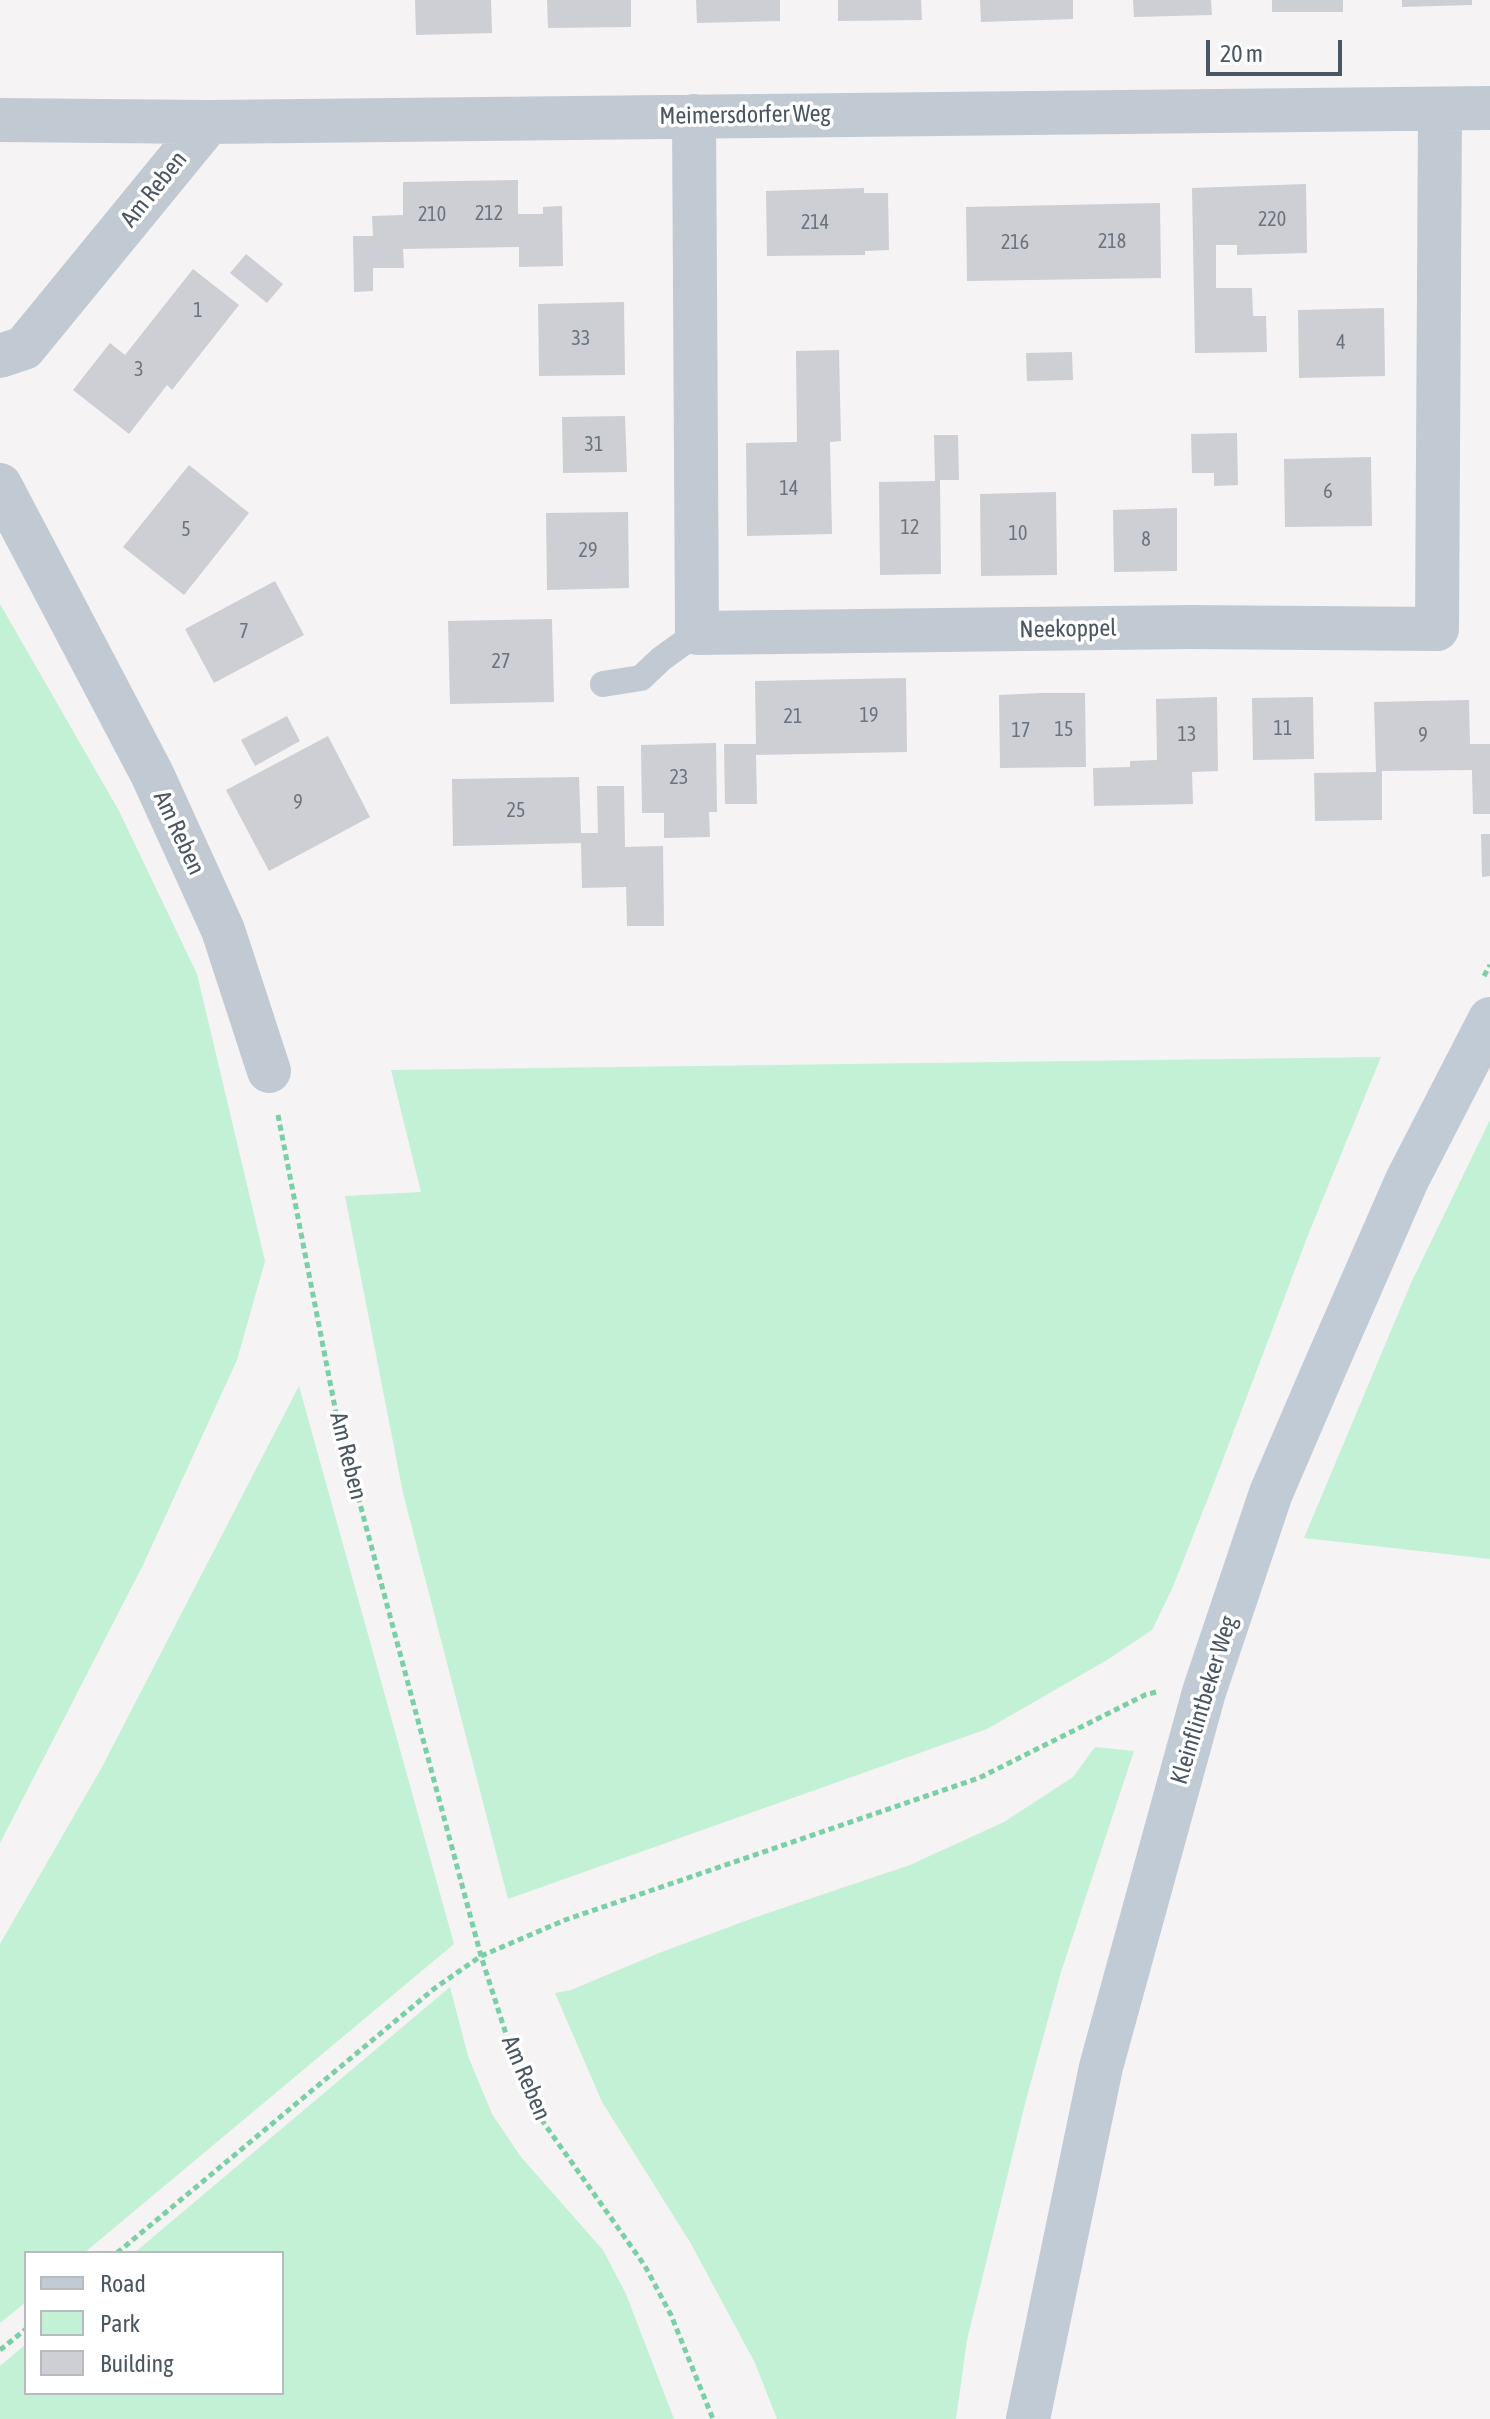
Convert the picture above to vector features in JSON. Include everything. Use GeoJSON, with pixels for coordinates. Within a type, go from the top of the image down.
{"type":"FeatureCollection","features":[{"type":"Feature","properties":{"kind":"street","name":"Meimersdorfer Weg"},"geometry":{"type":"LineString","coordinates":[[0,120],[209,122],[1490,108]]}},
{"type":"Feature","properties":{"kind":"street","name":"Neekoppel"},"geometry":{"type":"LineString","coordinates":[[697,633],[1189,627],[1437,629],[1440,109]]}},
{"type":"Feature","properties":{"kind":"street"},"geometry":{"type":"LineString","coordinates":[[694,116],[697,633]]}},
{"type":"Feature","properties":{"kind":"street","name":"Am Reben"},"geometry":{"type":"LineString","coordinates":[[0,356],[24,348],[209,122]]}},
{"type":"Feature","properties":{"kind":"street","name":"Am Reben"},"geometry":{"type":"LineString","coordinates":[[0,485],[158,788],[223,930],[269,1071]]}},
{"type":"Feature","properties":{"kind":"street","name":"Kleinflintbeker Weg"},"geometry":{"type":"LineString","coordinates":[[1028,2419],[1101,2067],[1204,1692],[1271,1493],[1407,1180],[1490,1019]]}},
{"type":"Feature","properties":{"kind":"lane"},"geometry":{"type":"LineString","coordinates":[[603,684],[641,678],[697,633]]}},
{"type":"Feature","properties":{"kind":"path","name":"Am Reben"},"geometry":{"type":"LineString","coordinates":[[269,1071],[337,1418],[481,1956],[514,2059],[541,2119],[645,2266],[671,2315],[713,2419]]}},
{"type":"Feature","properties":{"kind":"path"},"geometry":{"type":"LineString","coordinates":[[119,2251],[435,1988],[481,1956],[565,1920],[979,1778],[1145,1695],[1172,1686],[1204,1692]]}},
{"type":"Feature","properties":{"kind":"path"},"geometry":{"type":"LineString","coordinates":[[0,2350],[24,2331]]}},
{"type":"Feature","properties":{"kind":"green space"},"geometry":{"type":"Polygon","coordinates":[[[0,604],[119,811],[197,974],[265,1261],[237,1360],[143,1565],[0,1843],[0,604]]]}},
{"type":"Feature","properties":{"kind":"green space"},"geometry":{"type":"Polygon","coordinates":[[[1381,1057],[1310,1230],[1172,1589],[1152,1630],[1107,1660],[987,1729],[508,1899],[403,1493],[345,1196],[421,1192],[391,1070],[1381,1057]]]}},
{"type":"Feature","properties":{"kind":"green space"},"geometry":{"type":"Polygon","coordinates":[[[1490,1120],[1490,1559],[1304,1538],[1411,1283],[1490,1120]]]}},
{"type":"Feature","properties":{"kind":"green space"},"geometry":{"type":"Polygon","coordinates":[[[299,1386],[454,1944],[86,2251],[24,2251],[24,2304],[0,2323],[0,1944],[101,1769],[299,1386]]]}},
{"type":"Feature","properties":{"kind":"green space"},"geometry":{"type":"Polygon","coordinates":[[[1095,1747],[1134,1751],[1061,1972],[1026,2100],[967,2340],[956,2419],[777,2419],[755,2363],[690,2242],[602,2102],[555,1993],[571,1990],[756,1917],[910,1865],[1004,1822],[1073,1777],[1095,1747]]]}},
{"type":"Feature","properties":{"kind":"green space"},"geometry":{"type":"Polygon","coordinates":[[[450,1987],[468,2056],[492,2114],[521,2157],[603,2250],[626,2294],[674,2419],[0,2419],[0,2366],[24,2346],[24,2395],[284,2395],[284,2251],[136,2251],[450,1987]]]}},
{"type":"Feature","properties":{"kind":"building"},"geometry":{"type":"Polygon","coordinates":[[[415,0],[491,0],[492,33],[416,35],[415,0]]]}},
{"type":"Feature","properties":{"kind":"building"},"geometry":{"type":"Polygon","coordinates":[[[547,0],[631,0],[631,27],[548,28],[547,0]]]}},
{"type":"Feature","properties":{"kind":"building"},"geometry":{"type":"Polygon","coordinates":[[[696,0],[780,0],[780,21],[697,23],[696,0]]]}},
{"type":"Feature","properties":{"kind":"building"},"geometry":{"type":"Polygon","coordinates":[[[838,0],[921,0],[922,20],[838,21],[838,0]]]}},
{"type":"Feature","properties":{"kind":"building"},"geometry":{"type":"Polygon","coordinates":[[[980,0],[1073,0],[1073,19],[981,22],[980,0]]]}},
{"type":"Feature","properties":{"kind":"building"},"geometry":{"type":"Polygon","coordinates":[[[1133,0],[1211,0],[1212,15],[1134,17],[1133,0]]]}},
{"type":"Feature","properties":{"kind":"building"},"geometry":{"type":"Polygon","coordinates":[[[1272,0],[1343,0],[1343,12],[1272,12],[1272,0]]]}},
{"type":"Feature","properties":{"kind":"building"},"geometry":{"type":"Polygon","coordinates":[[[1402,0],[1472,0],[1472,5],[1402,7],[1402,0]]]}},
{"type":"Feature","properties":{"kind":"building"},"geometry":{"type":"Polygon","coordinates":[[[518,180],[518,214],[543,214],[543,207],[562,206],[563,266],[519,267],[519,247],[403,249],[404,268],[373,268],[373,291],[354,292],[353,236],[373,236],[372,216],[403,215],[403,182],[518,180]]]}},
{"type":"Feature","properties":{"kind":"building"},"geometry":{"type":"Polygon","coordinates":[[[1306,184],[1307,253],[1237,255],[1237,245],[1216,245],[1216,288],[1252,288],[1253,316],[1266,316],[1267,352],[1195,353],[1192,188],[1306,184]]]}},
{"type":"Feature","properties":{"kind":"building"},"geometry":{"type":"Polygon","coordinates":[[[864,188],[864,193],[888,193],[889,250],[865,251],[865,255],[767,256],[766,191],[864,188]]]}},
{"type":"Feature","properties":{"kind":"building"},"geometry":{"type":"Polygon","coordinates":[[[1160,203],[1161,278],[967,281],[966,207],[1160,203]]]}},
{"type":"Feature","properties":{"kind":"building"},"geometry":{"type":"Polygon","coordinates":[[[246,254],[283,284],[267,303],[230,273],[246,254]]]}},
{"type":"Feature","properties":{"kind":"building"},"geometry":{"type":"Polygon","coordinates":[[[193,269],[239,305],[172,390],[167,385],[129,434],[73,390],[110,343],[125,355],[193,269]]]}},
{"type":"Feature","properties":{"kind":"building"},"geometry":{"type":"Polygon","coordinates":[[[624,302],[625,375],[539,376],[538,304],[624,302]]]}},
{"type":"Feature","properties":{"kind":"building"},"geometry":{"type":"Polygon","coordinates":[[[1384,308],[1385,376],[1299,378],[1298,310],[1384,308]]]}},
{"type":"Feature","properties":{"kind":"building"},"geometry":{"type":"Polygon","coordinates":[[[839,350],[841,441],[830,442],[832,534],[747,536],[746,443],[797,442],[796,351],[839,350]]]}},
{"type":"Feature","properties":{"kind":"building"},"geometry":{"type":"Polygon","coordinates":[[[1072,352],[1073,380],[1027,381],[1026,353],[1072,352]]]}},
{"type":"Feature","properties":{"kind":"building"},"geometry":{"type":"Polygon","coordinates":[[[625,416],[627,472],[563,473],[562,417],[625,416]]]}},
{"type":"Feature","properties":{"kind":"building"},"geometry":{"type":"Polygon","coordinates":[[[1237,433],[1238,485],[1214,486],[1214,473],[1192,473],[1191,434],[1237,433]]]}},
{"type":"Feature","properties":{"kind":"building"},"geometry":{"type":"Polygon","coordinates":[[[934,435],[958,435],[959,480],[940,480],[941,574],[880,575],[879,482],[935,481],[934,435]]]}},
{"type":"Feature","properties":{"kind":"building"},"geometry":{"type":"Polygon","coordinates":[[[1371,457],[1372,526],[1285,527],[1284,459],[1371,457]]]}},
{"type":"Feature","properties":{"kind":"building"},"geometry":{"type":"Polygon","coordinates":[[[189,465],[249,513],[184,595],[123,547],[189,465]]]}},
{"type":"Feature","properties":{"kind":"building"},"geometry":{"type":"Polygon","coordinates":[[[1056,492],[1057,575],[981,576],[980,494],[1056,492]]]}},
{"type":"Feature","properties":{"kind":"building"},"geometry":{"type":"Polygon","coordinates":[[[1177,508],[1177,571],[1114,572],[1113,510],[1177,508]]]}},
{"type":"Feature","properties":{"kind":"building"},"geometry":{"type":"Polygon","coordinates":[[[628,512],[629,588],[547,590],[546,513],[628,512]]]}},
{"type":"Feature","properties":{"kind":"building"},"geometry":{"type":"Polygon","coordinates":[[[275,581],[304,635],[214,683],[185,629],[275,581]]]}},
{"type":"Feature","properties":{"kind":"building"},"geometry":{"type":"Polygon","coordinates":[[[552,619],[554,702],[450,704],[448,621],[552,619]]]}},
{"type":"Feature","properties":{"kind":"building"},"geometry":{"type":"Polygon","coordinates":[[[906,678],[907,752],[756,755],[757,804],[725,804],[724,744],[756,744],[755,681],[906,678]]]}},
{"type":"Feature","properties":{"kind":"building"},"geometry":{"type":"Polygon","coordinates":[[[1085,693],[1086,767],[1000,768],[999,695],[1085,693]]]}},
{"type":"Feature","properties":{"kind":"building"},"geometry":{"type":"Polygon","coordinates":[[[1217,697],[1218,771],[1192,772],[1193,804],[1094,806],[1093,768],[1130,767],[1130,761],[1157,760],[1156,699],[1217,697]]]}},
{"type":"Feature","properties":{"kind":"building"},"geometry":{"type":"Polygon","coordinates":[[[1313,697],[1314,759],[1253,760],[1252,698],[1313,697]]]}},
{"type":"Feature","properties":{"kind":"building"},"geometry":{"type":"Polygon","coordinates":[[[1469,700],[1470,744],[1490,744],[1490,814],[1473,814],[1472,770],[1382,771],[1382,820],[1315,821],[1314,773],[1376,772],[1374,702],[1469,700]]]}},
{"type":"Feature","properties":{"kind":"building"},"geometry":{"type":"Polygon","coordinates":[[[287,716],[300,741],[255,766],[241,740],[287,716]]]}},
{"type":"Feature","properties":{"kind":"building"},"geometry":{"type":"Polygon","coordinates":[[[328,736],[370,817],[269,871],[226,790],[328,736]]]}},
{"type":"Feature","properties":{"kind":"building"},"geometry":{"type":"Polygon","coordinates":[[[716,743],[717,812],[709,812],[710,837],[664,838],[664,813],[642,813],[641,745],[716,743]]]}},
{"type":"Feature","properties":{"kind":"building"},"geometry":{"type":"Polygon","coordinates":[[[579,777],[581,833],[598,833],[597,786],[624,786],[625,847],[663,846],[664,926],[627,926],[626,887],[582,888],[581,843],[453,846],[452,779],[579,777]]]}},
{"type":"Feature","properties":{"kind":"building"},"geometry":{"type":"Polygon","coordinates":[[[1481,834],[1490,834],[1490,876],[1482,877],[1481,834]]]}}]}
